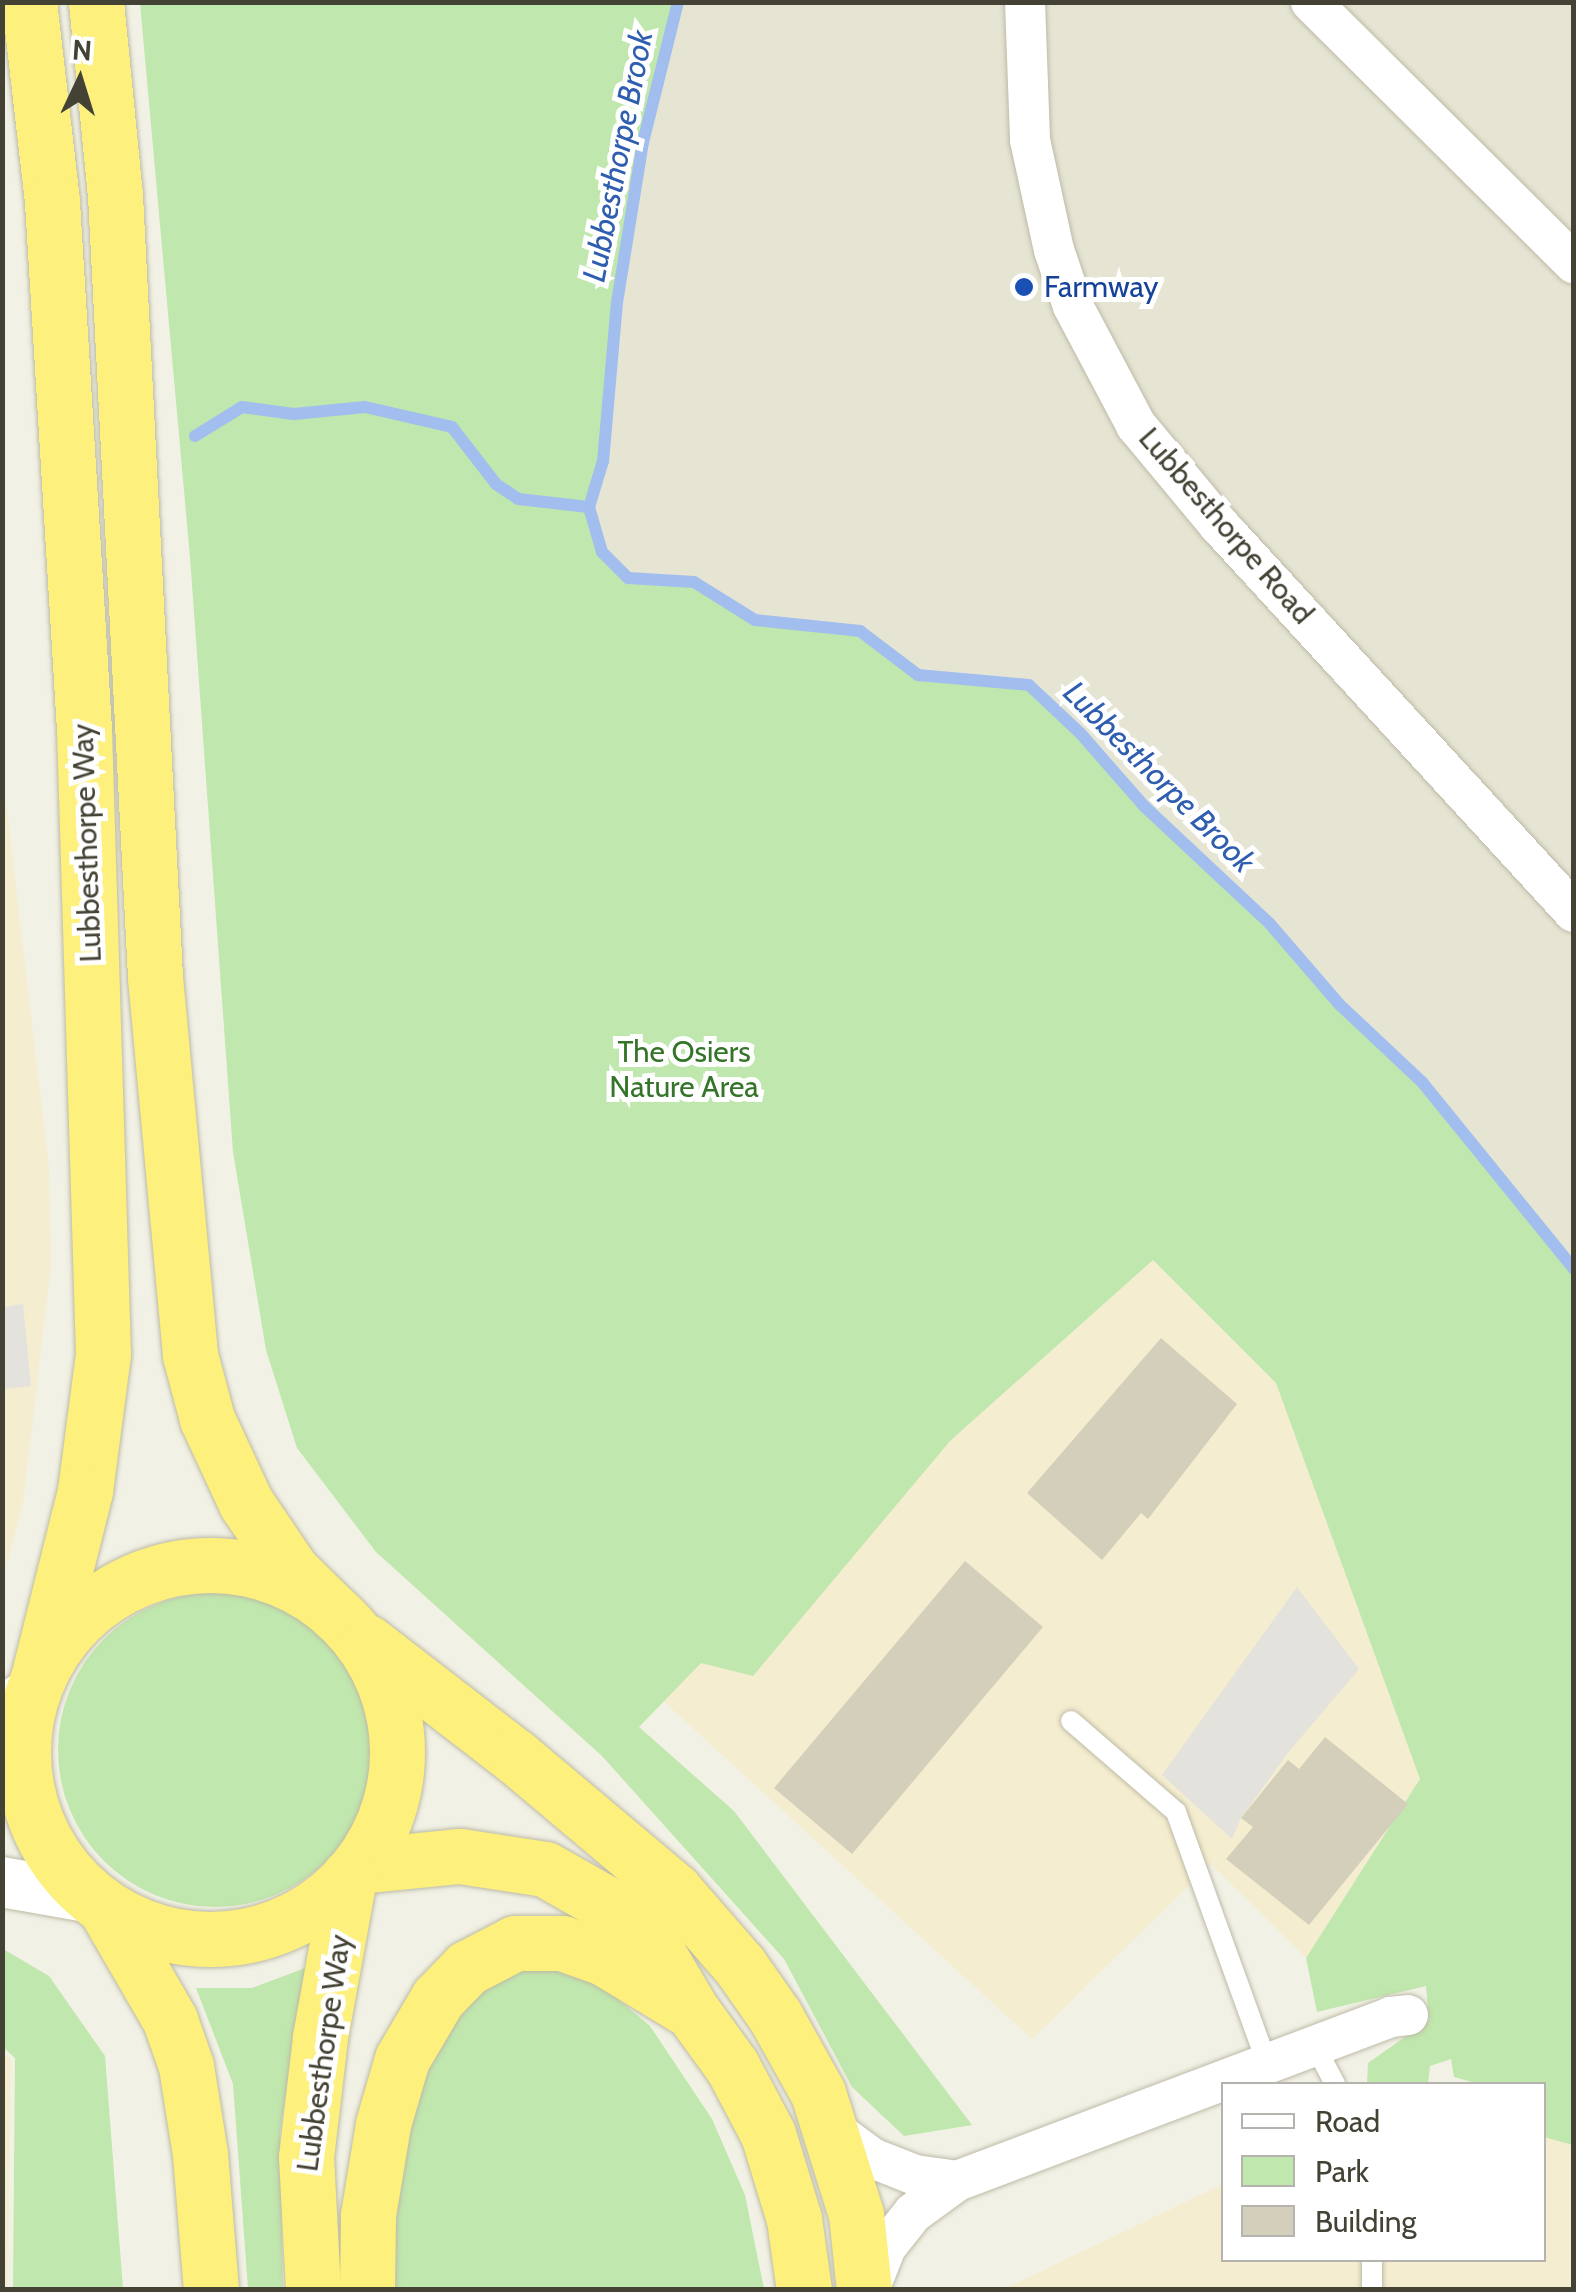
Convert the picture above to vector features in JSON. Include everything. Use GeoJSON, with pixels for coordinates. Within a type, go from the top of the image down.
{"type":"FeatureCollection","features":[{"type":"Feature","properties":{"kind":"highway","name":"Lubbesthorpe Way"},"geometry":{"type":"LineString","coordinates":[[96,2],[116,195],[155,977],[190,1355],[213,1434],[246,1503],[292,1571],[345,1623]]}},
{"type":"Feature","properties":{"kind":"highway","name":"Lubbesthorpe Way"},"geometry":{"type":"LineString","coordinates":[[29,17],[52,202],[83,710],[103,1354],[85,1491],[24,1694],[23,1760],[30,1805],[62,1866],[98,1902]]}},
{"type":"Feature","properties":{"kind":"highway"},"geometry":{"type":"LineString","coordinates":[[24,1694],[65,1634],[102,1600],[171,1569],[222,1566],[272,1576],[345,1623],[516,1757],[674,1890],[740,1966],[775,2016],[818,2093],[856,2214],[866,2290]]}},
{"type":"Feature","properties":{"kind":"highway"},"geometry":{"type":"LineString","coordinates":[[98,1902],[152,1930],[178,1936],[232,1938],[258,1933],[308,1912],[354,1872],[392,1798],[397,1747],[395,1722],[380,1673],[345,1623]]}},
{"type":"Feature","properties":{"kind":"highway"},"geometry":{"type":"LineString","coordinates":[[354,1872],[460,1856],[545,1869],[612,1907],[653,1946],[692,2011],[732,2066],[768,2134],[794,2218],[804,2290]]}},
{"type":"Feature","properties":{"kind":"highway","name":"Lubbesthorpe Way"},"geometry":{"type":"LineString","coordinates":[[313,2290],[306,2157],[320,2037],[354,1872]]}},
{"type":"Feature","properties":{"kind":"highway"},"geometry":{"type":"LineString","coordinates":[[98,1902],[170,2020],[186,2066],[200,2154],[211,2290]]}},
{"type":"Feature","properties":{"kind":"highway"},"geometry":{"type":"LineString","coordinates":[[368,2290],[368,2215],[383,2124],[402,2059],[438,1998],[467,1968],[515,1943],[562,1942],[604,1958],[692,2011]]}},
{"type":"Feature","properties":{"kind":"street","name":"Lubbesthorpe Road"},"geometry":{"type":"LineString","coordinates":[[1025,2],[1030,140],[1054,250],[1073,306],[1136,425],[1232,539],[1574,912]]}},
{"type":"Feature","properties":{"kind":"street"},"geometry":{"type":"LineString","coordinates":[[1311,2],[1574,263]]}},
{"type":"Feature","properties":{"kind":"street"},"geometry":{"type":"LineString","coordinates":[[2,1882],[98,1902]]}},
{"type":"Feature","properties":{"kind":"street"},"geometry":{"type":"LineString","coordinates":[[866,2290],[886,2248],[912,2213],[957,2181],[1390,2017],[1408,2014]]}},
{"type":"Feature","properties":{"kind":"street"},"geometry":{"type":"LineString","coordinates":[[830,2128],[872,2158],[915,2175],[957,2181]]}},
{"type":"Feature","properties":{"kind":"lane"},"geometry":{"type":"LineString","coordinates":[[1071,1721],[1176,1812],[1267,2064]]}},
{"type":"Feature","properties":{"kind":"lane"},"geometry":{"type":"LineString","coordinates":[[1315,2046],[1334,2082]]}},
{"type":"Feature","properties":{"kind":"lane"},"geometry":{"type":"LineString","coordinates":[[1372,2262],[1372,2290]]}},
{"type":"Feature","properties":{"kind":"shaded area"},"geometry":{"type":"Polygon","coordinates":[[[678,3],[1573,3],[1573,1269],[1415,1076],[1339,1004],[1270,924],[1144,806],[1081,734],[1029,685],[918,675],[860,631],[755,620],[694,582],[628,578],[602,552],[589,507],[603,461],[617,302],[643,143],[678,3]]]}},
{"type":"Feature","properties":{"kind":"shaded area"},"geometry":{"type":"Polygon","coordinates":[[[2,769],[49,1168],[51,1265],[23,1504],[3,1577],[2,769]]]}},
{"type":"Feature","properties":{"kind":"shaded area"},"geometry":{"type":"Polygon","coordinates":[[[1153,1260],[1276,1383],[1420,1779],[1306,1958],[1211,1864],[1032,2039],[661,1699],[1153,1260]]]}},
{"type":"Feature","properties":{"kind":"shaded area"},"geometry":{"type":"Polygon","coordinates":[[[23,1304],[31,1386],[3,1389],[3,1307],[23,1304]]]}},
{"type":"Feature","properties":{"kind":"shaded area"},"geometry":{"type":"Polygon","coordinates":[[[1297,1587],[1359,1669],[1287,1754],[1241,1818],[1232,1839],[1162,1775],[1297,1587]]]}},
{"type":"Feature","properties":{"kind":"shaded area"},"geometry":{"type":"Polygon","coordinates":[[[2,2052],[11,2059],[7,2290],[2,2289],[2,2052]]]}},
{"type":"Feature","properties":{"kind":"shaded area"},"geometry":{"type":"Polygon","coordinates":[[[1546,2105],[1573,2113],[1573,2289],[1002,2290],[1221,2185],[1221,2262],[1546,2262],[1546,2105]]]}},
{"type":"Feature","properties":{"kind":"green space","name":"The Osiers Nature Area"},"geometry":{"type":"Polygon","coordinates":[[[140,3],[678,3],[643,143],[617,302],[603,461],[589,506],[602,552],[628,578],[694,582],[755,620],[860,631],[918,675],[1029,685],[1081,734],[1144,806],[1270,924],[1339,1004],[1415,1076],[1573,1269],[1573,2145],[1546,2138],[1546,2082],[1472,2082],[1454,2077],[1451,2059],[1430,2066],[1428,2082],[1367,2082],[1368,2063],[1429,2020],[1426,1986],[1317,2012],[1306,1958],[1420,1779],[1276,1383],[1153,1260],[950,1441],[753,1676],[701,1663],[639,1727],[734,1811],[972,2125],[904,2136],[852,2087],[784,1959],[602,1756],[376,1552],[297,1448],[266,1350],[233,1152],[190,557],[140,3]]]}},
{"type":"Feature","properties":{"kind":"green space"},"geometry":{"type":"Polygon","coordinates":[[[230,1593],[261,1599],[289,1611],[315,1628],[337,1650],[366,1704],[372,1750],[366,1796],[354,1824],[337,1850],[315,1872],[261,1901],[200,1907],[169,1901],[141,1889],[115,1872],[93,1850],[64,1796],[58,1735],[64,1704],[76,1676],[93,1650],[115,1628],[169,1599],[230,1593]]]}},
{"type":"Feature","properties":{"kind":"green space"},"geometry":{"type":"Polygon","coordinates":[[[3,1949],[49,1976],[105,2056],[123,2289],[13,2289],[15,2058],[3,2047],[3,1949]]]}},
{"type":"Feature","properties":{"kind":"green space"},"geometry":{"type":"Polygon","coordinates":[[[577,1965],[650,2026],[712,2119],[745,2195],[764,2289],[391,2290],[401,2117],[421,2079],[472,1996],[524,1966],[577,1965]]]}},
{"type":"Feature","properties":{"kind":"green space"},"geometry":{"type":"Polygon","coordinates":[[[305,1968],[280,2132],[283,2289],[248,2289],[233,2084],[196,1988],[252,1988],[305,1968]]]}},
{"type":"Feature","properties":{"kind":"building"},"geometry":{"type":"Polygon","coordinates":[[[1161,1338],[1237,1404],[1148,1519],[1141,1513],[1102,1560],[1027,1493],[1161,1338]]]}},
{"type":"Feature","properties":{"kind":"building"},"geometry":{"type":"Polygon","coordinates":[[[965,1561],[1043,1627],[852,1854],[774,1788],[965,1561]]]}},
{"type":"Feature","properties":{"kind":"building"},"geometry":{"type":"Polygon","coordinates":[[[1325,1737],[1408,1804],[1309,1925],[1226,1859],[1253,1827],[1241,1818],[1288,1760],[1299,1769],[1325,1737]]]}},
{"type":"Feature","properties":{"kind":"waterway","name":"Lubbesthorpe Brook"},"geometry":{"type":"LineString","coordinates":[[678,2],[643,142],[617,302],[603,461],[589,507],[602,552],[628,578],[694,582],[755,620],[860,631],[918,675],[1029,685],[1081,734],[1144,806],[1270,924],[1339,1004],[1422,1082],[1574,1269]]}},
{"type":"Feature","properties":{"kind":"waterway"},"geometry":{"type":"LineString","coordinates":[[195,436],[242,407],[294,414],[365,407],[452,427],[496,484],[518,499],[589,507]]}},
{"type":"Feature","properties":{"kind":"place","name":"Farmway"},"geometry":{"type":"Point","coordinates":[1024,287]}}]}
